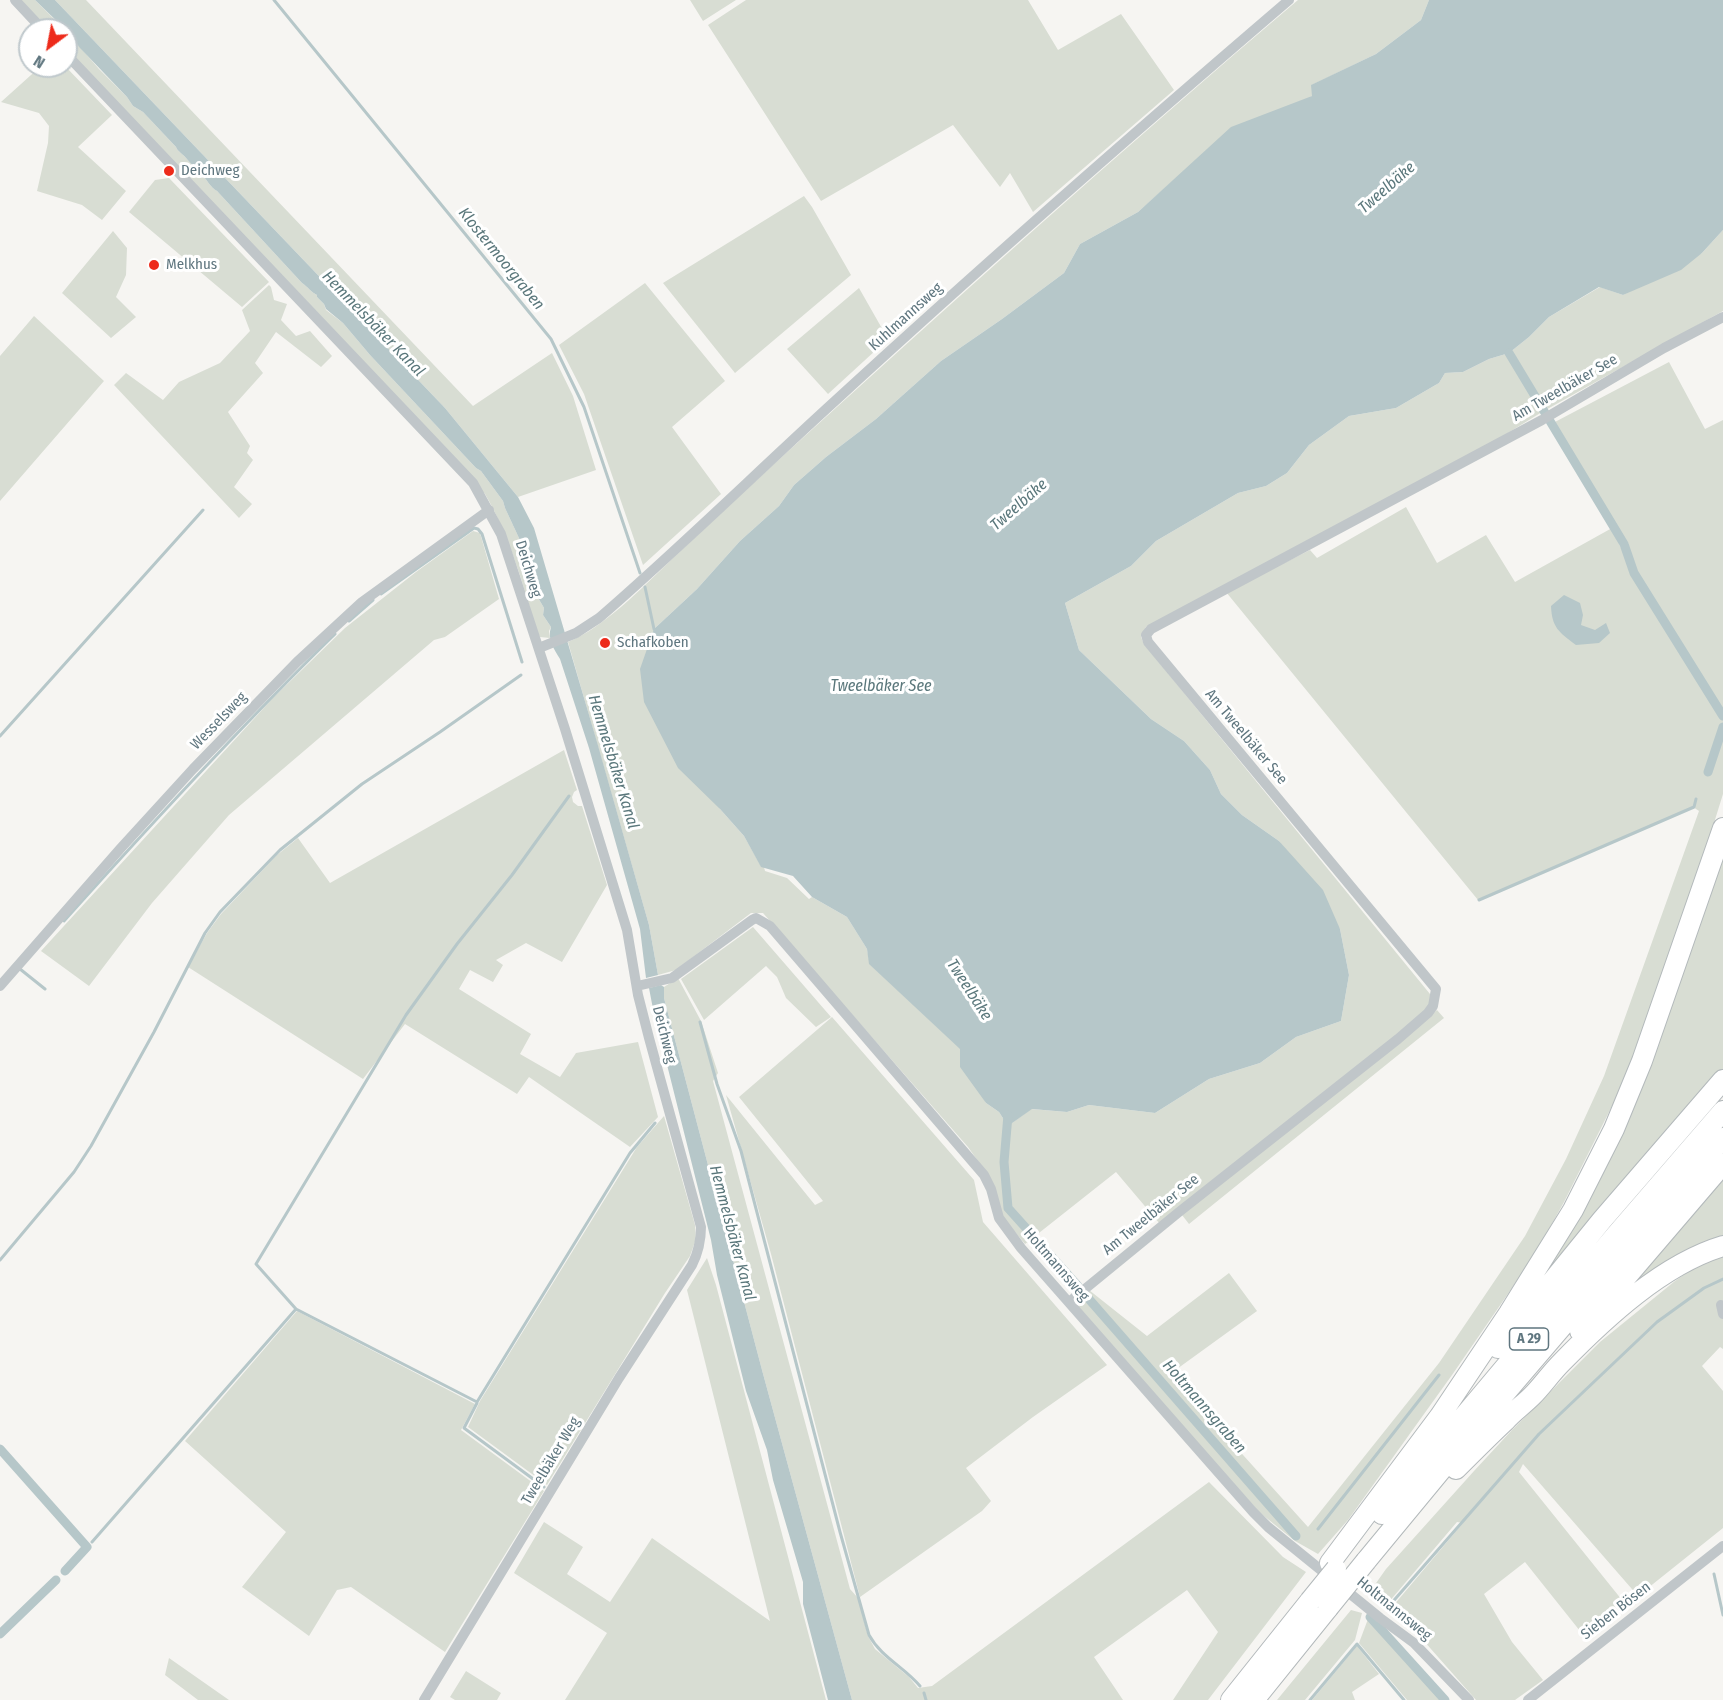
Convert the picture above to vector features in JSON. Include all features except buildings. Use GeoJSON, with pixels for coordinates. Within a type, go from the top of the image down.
{"type":"FeatureCollection","features":[{"type":"Feature","properties":{"kind":"highway"},"geometry":{"type":"LineString","coordinates":[[1333,1566],[1440,1416],[1509,1313],[1573,1210],[1614,1129],[1642,1061],[1723,828]]}},
{"type":"Feature","properties":{"kind":"highway"},"geometry":{"type":"LineString","coordinates":[[1440,1416],[1521,1321],[1602,1220],[1723,1080]]}},
{"type":"Feature","properties":{"kind":"highway","name":"A 29"},"geometry":{"type":"LineString","coordinates":[[1254,1700],[1314,1602],[1333,1566],[1723,1111]]}},
{"type":"Feature","properties":{"kind":"highway","name":"A 29"},"geometry":{"type":"LineString","coordinates":[[1231,1700],[1314,1602],[1366,1561],[1489,1412],[1723,1138]]}},
{"type":"Feature","properties":{"kind":"highway"},"geometry":{"type":"LineString","coordinates":[[1505,1421],[1723,1164]]}},
{"type":"Feature","properties":{"kind":"highway"},"geometry":{"type":"LineString","coordinates":[[1366,1561],[1591,1334],[1669,1270],[1723,1245]]}},
{"type":"Feature","properties":{"kind":"street"},"geometry":{"type":"LineString","coordinates":[[15,0],[32,18]]}},
{"type":"Feature","properties":{"kind":"street","name":"Kuhlmannsweg"},"geometry":{"type":"LineString","coordinates":[[542,647],[576,633],[599,618],[632,590],[835,401],[1163,108],[1289,0]]}},
{"type":"Feature","properties":{"kind":"street","name":"Deichweg"},"geometry":{"type":"LineString","coordinates":[[78,67],[473,483],[489,510],[501,534],[542,647],[627,930],[649,1038],[701,1237]]}},
{"type":"Feature","properties":{"kind":"street","name":"Am Tweelbäker See"},"geometry":{"type":"LineString","coordinates":[[1069,1302],[1398,1039],[1428,1013],[1433,1006],[1436,989],[1148,642],[1146,635],[1151,629],[1546,417],[1664,348],[1723,317]]}},
{"type":"Feature","properties":{"kind":"street","name":"Wesselsweg"},"geometry":{"type":"LineString","coordinates":[[0,986],[128,840],[297,662],[362,602],[489,510]]}},
{"type":"Feature","properties":{"kind":"street","name":"Holtmannsweg"},"geometry":{"type":"LineString","coordinates":[[637,986],[672,978],[756,918],[770,926],[984,1175],[991,1189],[999,1218],[1022,1248],[1253,1512],[1268,1527],[1414,1643],[1469,1700]]}},
{"type":"Feature","properties":{"kind":"street","name":"Tweelbäker Weg"},"geometry":{"type":"LineString","coordinates":[[424,1700],[619,1378],[692,1265],[698,1253],[701,1237]]}},
{"type":"Feature","properties":{"kind":"street","name":"Sieben Bösen"},"geometry":{"type":"LineString","coordinates":[[1528,1700],[1723,1546]]}},
{"type":"Feature","properties":{"kind":"shaded area"},"geometry":{"type":"Polygon","coordinates":[[[20,0],[35,0],[53,18],[37,18],[20,0]]]}},
{"type":"Feature","properties":{"kind":"shaded area"},"geometry":{"type":"Polygon","coordinates":[[[55,0],[86,0],[473,406],[552,353],[573,396],[596,470],[518,497],[445,408],[78,24],[78,18],[72,18],[55,0]]]}},
{"type":"Feature","properties":{"kind":"shaded area"},"geometry":{"type":"Polygon","coordinates":[[[690,0],[736,0],[703,21],[690,0]]]}},
{"type":"Feature","properties":{"kind":"shaded area"},"geometry":{"type":"Polygon","coordinates":[[[746,0],[1028,0],[1058,50],[1121,14],[1174,90],[1033,212],[1010,173],[1000,187],[953,125],[821,201],[708,25],[746,0]]]}},
{"type":"Feature","properties":{"kind":"shaded area"},"geometry":{"type":"Polygon","coordinates":[[[1298,0],[1429,0],[1421,20],[1376,54],[1312,85],[1312,96],[1174,180],[1138,212],[1080,244],[1064,273],[941,361],[876,419],[794,485],[779,506],[740,541],[697,589],[654,629],[720,809],[744,836],[765,871],[787,878],[809,899],[812,897],[847,917],[867,949],[870,964],[961,1049],[986,1103],[999,1112],[1008,1126],[1031,1109],[1067,1112],[1089,1105],[1155,1113],[1209,1079],[1260,1063],[1296,1037],[1341,1021],[1349,975],[1340,929],[1279,841],[1242,815],[1221,794],[1210,770],[1184,741],[1151,719],[1079,650],[1065,603],[1131,566],[1156,541],[1238,493],[1266,486],[1287,473],[1309,445],[1349,416],[1396,408],[1439,383],[1445,373],[1463,372],[1489,359],[1509,353],[1549,317],[1600,287],[1623,295],[1702,253],[1723,230],[1723,311],[1503,436],[1221,589],[1146,627],[1141,637],[1144,644],[1430,994],[1431,1006],[1396,1037],[1160,1224],[1116,1172],[1025,1244],[1003,1218],[988,1175],[968,1147],[763,913],[751,913],[676,970],[658,975],[649,925],[568,642],[595,627],[622,606],[774,464],[969,288],[1165,114],[1298,0]]]}},
{"type":"Feature","properties":{"kind":"shaded area"},"geometry":{"type":"Polygon","coordinates":[[[78,45],[133,106],[143,112],[185,156],[302,283],[317,295],[326,310],[343,323],[370,355],[481,471],[503,501],[525,551],[530,579],[538,590],[537,596],[544,608],[543,615],[551,627],[550,638],[540,637],[537,632],[509,544],[485,494],[319,314],[78,62],[78,45]]]}},
{"type":"Feature","properties":{"kind":"shaded area"},"geometry":{"type":"Polygon","coordinates":[[[28,78],[77,78],[112,115],[78,147],[126,191],[102,220],[82,205],[37,191],[48,143],[49,126],[39,113],[1,102],[28,78]]]}},
{"type":"Feature","properties":{"kind":"shaded area"},"geometry":{"type":"Polygon","coordinates":[[[169,178],[269,282],[242,307],[129,212],[155,180],[169,178]]]}},
{"type":"Feature","properties":{"kind":"shaded area"},"geometry":{"type":"Polygon","coordinates":[[[804,196],[851,275],[735,373],[663,283],[804,196]]]}},
{"type":"Feature","properties":{"kind":"shaded area"},"geometry":{"type":"Polygon","coordinates":[[[113,231],[127,248],[126,275],[116,297],[136,317],[111,338],[62,293],[113,231]]]}},
{"type":"Feature","properties":{"kind":"shaded area"},"geometry":{"type":"Polygon","coordinates":[[[645,283],[725,381],[672,427],[721,494],[643,565],[584,394],[559,345],[645,283]]]}},
{"type":"Feature","properties":{"kind":"shaded area"},"geometry":{"type":"Polygon","coordinates":[[[269,285],[274,300],[287,304],[281,320],[296,336],[310,331],[332,356],[321,367],[276,332],[255,363],[263,373],[228,412],[250,446],[247,453],[253,460],[234,487],[252,504],[239,518],[114,385],[126,373],[163,400],[179,382],[220,363],[250,331],[242,310],[269,285]]]}},
{"type":"Feature","properties":{"kind":"shaded area"},"geometry":{"type":"Polygon","coordinates":[[[859,288],[888,339],[828,394],[787,349],[859,288]]]}},
{"type":"Feature","properties":{"kind":"shaded area"},"geometry":{"type":"Polygon","coordinates":[[[34,316],[104,381],[0,501],[0,356],[34,316]]]}},
{"type":"Feature","properties":{"kind":"shaded area"},"geometry":{"type":"Polygon","coordinates":[[[1669,362],[1705,429],[1723,420],[1723,794],[1704,855],[1623,1084],[1564,1202],[1534,1256],[1452,1375],[1348,1520],[1318,1554],[1295,1541],[1259,1512],[1078,1308],[1080,1300],[1089,1290],[1147,1336],[1229,1273],[1257,1311],[1170,1374],[1308,1527],[1439,1363],[1525,1236],[1566,1159],[1604,1076],[1699,811],[1693,807],[1478,900],[1226,592],[1310,550],[1317,558],[1406,507],[1437,563],[1486,535],[1515,582],[1612,528],[1630,568],[1635,567],[1628,543],[1553,423],[1669,362]]]}},
{"type":"Feature","properties":{"kind":"shaded area"},"geometry":{"type":"Polygon","coordinates":[[[473,531],[480,533],[499,599],[445,637],[434,640],[229,815],[152,903],[89,986],[41,951],[273,698],[345,628],[473,531]]]}},
{"type":"Feature","properties":{"kind":"shaded area"},"geometry":{"type":"Polygon","coordinates":[[[564,750],[577,790],[572,797],[573,802],[582,806],[607,885],[562,962],[526,943],[496,960],[503,965],[493,982],[470,970],[459,989],[531,1034],[520,1054],[560,1077],[576,1053],[638,1042],[658,1117],[630,1147],[529,1077],[517,1094],[405,1024],[363,1079],[188,967],[207,933],[221,914],[277,855],[298,838],[330,883],[564,750]]]}},
{"type":"Feature","properties":{"kind":"shaded area"},"geometry":{"type":"Polygon","coordinates":[[[1723,843],[1723,1070],[1516,1313],[1566,1230],[1723,843]]]}},
{"type":"Feature","properties":{"kind":"shaded area"},"geometry":{"type":"Polygon","coordinates":[[[753,927],[831,1017],[816,1027],[786,998],[777,977],[766,966],[704,1020],[681,979],[753,927]]]}},
{"type":"Feature","properties":{"kind":"shaded area"},"geometry":{"type":"Polygon","coordinates":[[[678,978],[701,1021],[718,1073],[713,1081],[850,1589],[858,1598],[868,1636],[875,1649],[909,1677],[918,1688],[932,1686],[1209,1482],[1283,1557],[1306,1572],[1208,1700],[1173,1700],[1218,1632],[1187,1590],[1094,1657],[1123,1700],[852,1700],[664,998],[664,987],[678,978]]]}},
{"type":"Feature","properties":{"kind":"shaded area"},"geometry":{"type":"Polygon","coordinates":[[[1437,1010],[1444,1018],[1189,1224],[1182,1215],[1437,1010]]]}},
{"type":"Feature","properties":{"kind":"shaded area"},"geometry":{"type":"Polygon","coordinates":[[[832,1017],[974,1180],[983,1222],[1107,1365],[966,1468],[991,1501],[982,1511],[860,1597],[771,1254],[726,1095],[815,1205],[823,1201],[739,1097],[832,1017]]]}},
{"type":"Feature","properties":{"kind":"shaded area"},"geometry":{"type":"Polygon","coordinates":[[[664,1116],[695,1225],[696,1239],[690,1256],[547,1485],[468,1427],[480,1401],[637,1147],[664,1116]]]}},
{"type":"Feature","properties":{"kind":"shaded area"},"geometry":{"type":"Polygon","coordinates":[[[1723,1173],[1723,1241],[1606,1310],[1723,1173]]]}},
{"type":"Feature","properties":{"kind":"shaded area"},"geometry":{"type":"Polygon","coordinates":[[[1723,1256],[1723,1349],[1720,1347],[1702,1366],[1723,1391],[1723,1528],[1638,1596],[1523,1464],[1519,1472],[1626,1605],[1584,1636],[1525,1562],[1484,1594],[1512,1642],[1543,1680],[1515,1700],[1476,1700],[1393,1606],[1463,1523],[1457,1522],[1388,1603],[1369,1593],[1386,1569],[1474,1471],[1600,1342],[1675,1281],[1701,1263],[1723,1256]]]}},
{"type":"Feature","properties":{"kind":"shaded area"},"geometry":{"type":"Polygon","coordinates":[[[707,1258],[826,1700],[565,1700],[607,1633],[514,1573],[544,1522],[583,1547],[567,1574],[610,1602],[652,1538],[770,1621],[687,1290],[707,1258]]]}},
{"type":"Feature","properties":{"kind":"shaded area"},"geometry":{"type":"Polygon","coordinates":[[[297,1311],[475,1404],[461,1430],[544,1491],[445,1652],[351,1587],[337,1590],[309,1636],[242,1587],[286,1532],[185,1441],[297,1311]]]}},
{"type":"Feature","properties":{"kind":"shaded area"},"geometry":{"type":"Polygon","coordinates":[[[1351,1610],[1362,1613],[1355,1640],[1305,1700],[1277,1700],[1351,1610]]]}},
{"type":"Feature","properties":{"kind":"shaded area"},"geometry":{"type":"Polygon","coordinates":[[[1368,1619],[1440,1700],[1407,1700],[1359,1643],[1368,1619]]]}},
{"type":"Feature","properties":{"kind":"shaded area"},"geometry":{"type":"Polygon","coordinates":[[[1357,1646],[1379,1674],[1352,1692],[1355,1700],[1312,1700],[1357,1646]]]}},
{"type":"Feature","properties":{"kind":"shaded area"},"geometry":{"type":"Polygon","coordinates":[[[169,1658],[229,1700],[198,1700],[165,1675],[169,1658]]]}},
{"type":"Feature","properties":{"kind":"shaded area"},"geometry":{"type":"Polygon","coordinates":[[[466,1671],[501,1693],[497,1700],[455,1700],[450,1697],[466,1671]]]}},
{"type":"Feature","properties":{"kind":"water"},"geometry":{"type":"Polygon","coordinates":[[[35,0],[55,0],[72,18],[54,18],[35,0]]]}},
{"type":"Feature","properties":{"kind":"water","name":"Tweelbäker See"},"geometry":{"type":"Polygon","coordinates":[[[1429,0],[1723,0],[1723,230],[1702,253],[1681,270],[1623,295],[1599,287],[1549,317],[1509,353],[1489,359],[1463,372],[1445,373],[1439,383],[1396,408],[1349,416],[1309,445],[1287,473],[1266,486],[1238,493],[1156,541],[1131,566],[1065,603],[1079,650],[1151,719],[1184,741],[1210,770],[1221,794],[1242,815],[1279,841],[1323,890],[1340,929],[1349,975],[1341,1021],[1296,1037],[1260,1063],[1209,1079],[1155,1113],[1089,1105],[1067,1112],[1032,1109],[1008,1126],[999,1112],[986,1103],[960,1067],[960,1049],[869,964],[867,949],[847,917],[812,897],[793,876],[761,867],[744,836],[678,768],[644,702],[640,669],[654,629],[697,589],[740,541],[779,506],[794,485],[876,419],[941,361],[1064,273],[1080,244],[1138,212],[1231,127],[1312,96],[1311,85],[1376,54],[1421,20],[1429,0]]]}},
{"type":"Feature","properties":{"kind":"water"},"geometry":{"type":"Polygon","coordinates":[[[78,24],[445,408],[518,497],[534,528],[597,742],[649,925],[658,975],[646,978],[640,929],[589,748],[560,659],[552,644],[551,627],[543,615],[544,608],[537,596],[538,590],[530,580],[525,551],[503,501],[481,471],[370,355],[343,323],[326,309],[317,295],[302,283],[185,156],[143,112],[133,106],[80,48],[78,24]]]}},
{"type":"Feature","properties":{"kind":"water"},"geometry":{"type":"Polygon","coordinates":[[[1564,595],[1580,603],[1583,615],[1581,625],[1595,630],[1606,623],[1610,633],[1599,643],[1576,645],[1565,637],[1555,625],[1551,606],[1564,595]]]}},
{"type":"Feature","properties":{"kind":"water"},"geometry":{"type":"Polygon","coordinates":[[[661,985],[664,987],[664,998],[762,1370],[852,1700],[828,1700],[803,1604],[803,1582],[773,1480],[767,1450],[746,1391],[653,1009],[649,988],[661,985]]]}},
{"type":"Feature","properties":{"kind":"waterway","name":"Klostermoorgraben"},"geometry":{"type":"LineString","coordinates":[[274,0],[551,339],[584,407],[640,573]]}},
{"type":"Feature","properties":{"kind":"waterway"},"geometry":{"type":"LineString","coordinates":[[1509,353],[1624,544],[1634,573],[1723,716]]}},
{"type":"Feature","properties":{"kind":"waterway"},"geometry":{"type":"LineString","coordinates":[[0,736],[203,510]]}},
{"type":"Feature","properties":{"kind":"waterway"},"geometry":{"type":"LineString","coordinates":[[381,594],[474,528],[478,529],[482,534],[522,662]]}},
{"type":"Feature","properties":{"kind":"waterway","name":"Klostermoorgraben"},"geometry":{"type":"LineString","coordinates":[[645,587],[654,629],[657,631]]}},
{"type":"Feature","properties":{"kind":"waterway"},"geometry":{"type":"LineString","coordinates":[[349,621],[373,600]]}},
{"type":"Feature","properties":{"kind":"waterway"},"geometry":{"type":"LineString","coordinates":[[64,921],[197,775],[335,634]]}},
{"type":"Feature","properties":{"kind":"waterway"},"geometry":{"type":"LineString","coordinates":[[0,1260],[74,1172],[91,1146],[205,933],[220,912],[280,850],[362,784],[521,675]]}},
{"type":"Feature","properties":{"kind":"waterway"},"geometry":{"type":"LineString","coordinates":[[1708,772],[1723,727]]}},
{"type":"Feature","properties":{"kind":"waterway"},"geometry":{"type":"LineString","coordinates":[[569,796],[406,1015],[256,1264],[296,1309],[477,1402],[630,1153],[655,1123]]}},
{"type":"Feature","properties":{"kind":"waterway"},"geometry":{"type":"LineString","coordinates":[[1479,900],[1694,807],[1696,799]]}},
{"type":"Feature","properties":{"kind":"waterway"},"geometry":{"type":"LineString","coordinates":[[20,969],[45,989]]}},
{"type":"Feature","properties":{"kind":"waterway"},"geometry":{"type":"LineString","coordinates":[[700,1022],[717,1084],[741,1151],[869,1635],[880,1650],[920,1686]]}},
{"type":"Feature","properties":{"kind":"waterway","name":"Holtmannsgraben"},"geometry":{"type":"LineString","coordinates":[[1008,1115],[1004,1162],[1008,1208],[1078,1286]]}},
{"type":"Feature","properties":{"kind":"waterway"},"geometry":{"type":"LineString","coordinates":[[1389,1606],[1539,1434],[1657,1322],[1704,1288],[1723,1279]]}},
{"type":"Feature","properties":{"kind":"waterway","name":"Holtmannsgraben"},"geometry":{"type":"LineString","coordinates":[[1088,1298],[1296,1536]]}},
{"type":"Feature","properties":{"kind":"waterway"},"geometry":{"type":"LineString","coordinates":[[92,1542],[296,1309]]}},
{"type":"Feature","properties":{"kind":"waterway"},"geometry":{"type":"LineString","coordinates":[[1318,1529],[1439,1375]]}},
{"type":"Feature","properties":{"kind":"waterway"},"geometry":{"type":"LineString","coordinates":[[477,1403],[464,1428],[544,1487]]}},
{"type":"Feature","properties":{"kind":"waterway"},"geometry":{"type":"LineString","coordinates":[[0,1449],[87,1547],[65,1571]]}},
{"type":"Feature","properties":{"kind":"waterway"},"geometry":{"type":"LineString","coordinates":[[1714,1574],[1723,1615]]}},
{"type":"Feature","properties":{"kind":"waterway"},"geometry":{"type":"LineString","coordinates":[[0,1634],[56,1580]]}},
{"type":"Feature","properties":{"kind":"waterway","name":"Holtmannsgraben"},"geometry":{"type":"LineString","coordinates":[[1370,1617],[1445,1700]]}},
{"type":"Feature","properties":{"kind":"waterway"},"geometry":{"type":"LineString","coordinates":[[1310,1700],[1357,1644],[1404,1700]]}},
{"type":"Feature","properties":{"kind":"waterway"},"geometry":{"type":"LineString","coordinates":[[924,1693],[926,1700]]}},
{"type":"Feature","properties":{"kind":"place","name":"Deichweg"},"geometry":{"type":"Point","coordinates":[169,171]}},
{"type":"Feature","properties":{"kind":"place","name":"Melkhus"},"geometry":{"type":"Point","coordinates":[154,265]}},
{"type":"Feature","properties":{"kind":"place","name":"Schafkoben"},"geometry":{"type":"Point","coordinates":[605,643]}},
{"type":"Feature","properties":{"kind":"water label","name":"Tweelbäke"},"geometry":{"type":"Point","coordinates":[1387,188]}},
{"type":"Feature","properties":{"kind":"water label","name":"Hemmelsbäker Kanal"},"geometry":{"type":"Point","coordinates":[373,324]}},
{"type":"Feature","properties":{"kind":"water label","name":"Tweelbäke"},"geometry":{"type":"Point","coordinates":[1019,505]}},
{"type":"Feature","properties":{"kind":"water label","name":"Hemmelsbäker Kanal"},"geometry":{"type":"Point","coordinates":[613,762]}},
{"type":"Feature","properties":{"kind":"water label","name":"Tweelbäke"},"geometry":{"type":"Point","coordinates":[969,990]}},
{"type":"Feature","properties":{"kind":"water label","name":"Hemmelsbäker Kanal"},"geometry":{"type":"Point","coordinates":[732,1233]}}]}
